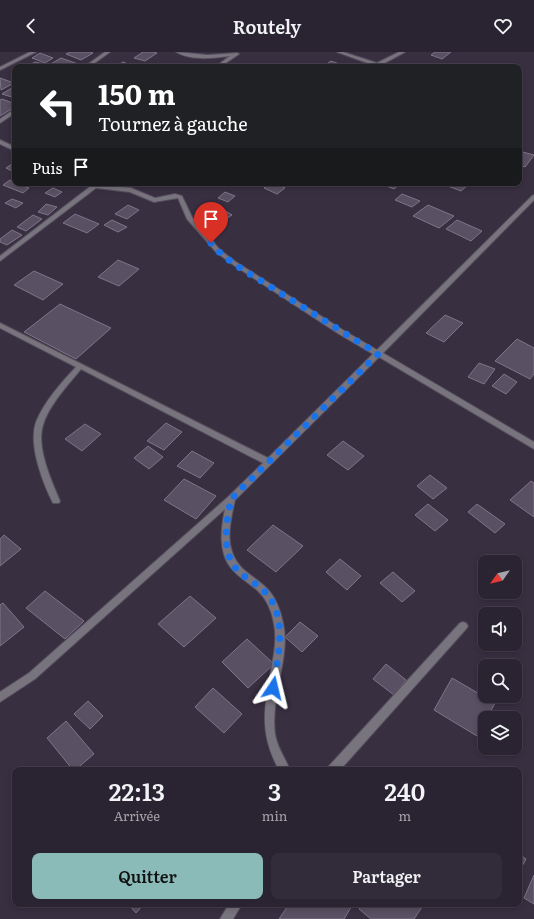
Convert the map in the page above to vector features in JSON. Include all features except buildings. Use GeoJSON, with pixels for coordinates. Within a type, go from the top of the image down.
{"type":"FeatureCollection","features":[{"type":"Feature","properties":{"kind":"street"},"geometry":{"type":"LineString","coordinates":[[0,69],[34,52]]}},
{"type":"Feature","properties":{"kind":"street"},"geometry":{"type":"LineString","coordinates":[[90,64],[108,52]]}},
{"type":"Feature","properties":{"kind":"street"},"geometry":{"type":"LineString","coordinates":[[178,52],[200,58],[211,58],[238,53]]}},
{"type":"Feature","properties":{"kind":"street"},"geometry":{"type":"LineString","coordinates":[[339,52],[371,64]]}},
{"type":"Feature","properties":{"kind":"street"},"geometry":{"type":"LineString","coordinates":[[380,64],[403,52]]}},
{"type":"Feature","properties":{"kind":"street"},"geometry":{"type":"LineString","coordinates":[[222,64],[238,53]]}},
{"type":"Feature","properties":{"kind":"street"},"geometry":{"type":"LineString","coordinates":[[0,121],[12,113]]}},
{"type":"Feature","properties":{"kind":"street"},"geometry":{"type":"LineString","coordinates":[[0,142],[12,148]]}},
{"type":"Feature","properties":{"kind":"street"},"geometry":{"type":"LineString","coordinates":[[0,258],[97,186]]}},
{"type":"Feature","properties":{"kind":"street"},"geometry":{"type":"LineString","coordinates":[[105,186],[131,190],[154,200],[175,196],[180,197],[189,218],[218,251],[258,279],[378,354],[534,446]]}},
{"type":"Feature","properties":{"kind":"street"},"geometry":{"type":"LineString","coordinates":[[0,697],[32,676],[231,499],[534,197]]}},
{"type":"Feature","properties":{"kind":"street"},"geometry":{"type":"LineString","coordinates":[[0,325],[269,462]]}},
{"type":"Feature","properties":{"kind":"street"},"geometry":{"type":"LineString","coordinates":[[56,501],[48,485],[38,442],[38,429],[61,388],[80,366]]}},
{"type":"Feature","properties":{"kind":"street"},"geometry":{"type":"LineString","coordinates":[[231,499],[226,524],[226,547],[233,565],[243,575],[260,586],[273,603],[279,624],[280,646],[270,702],[270,734],[275,752],[282,767]]}},
{"type":"Feature","properties":{"kind":"street"},"geometry":{"type":"LineString","coordinates":[[336,767],[463,626]]}},
{"type":"Feature","properties":{"kind":"street"},"geometry":{"type":"LineString","coordinates":[[226,919],[234,907]]}},
{"type":"Feature","properties":{"kind":"route"},"geometry":{"type":"LineString","coordinates":[[211,243],[234,264],[378,354],[231,499],[226,524],[226,547],[233,565],[243,575],[260,586],[273,603],[279,624],[280,646],[273,688]]}}]}
